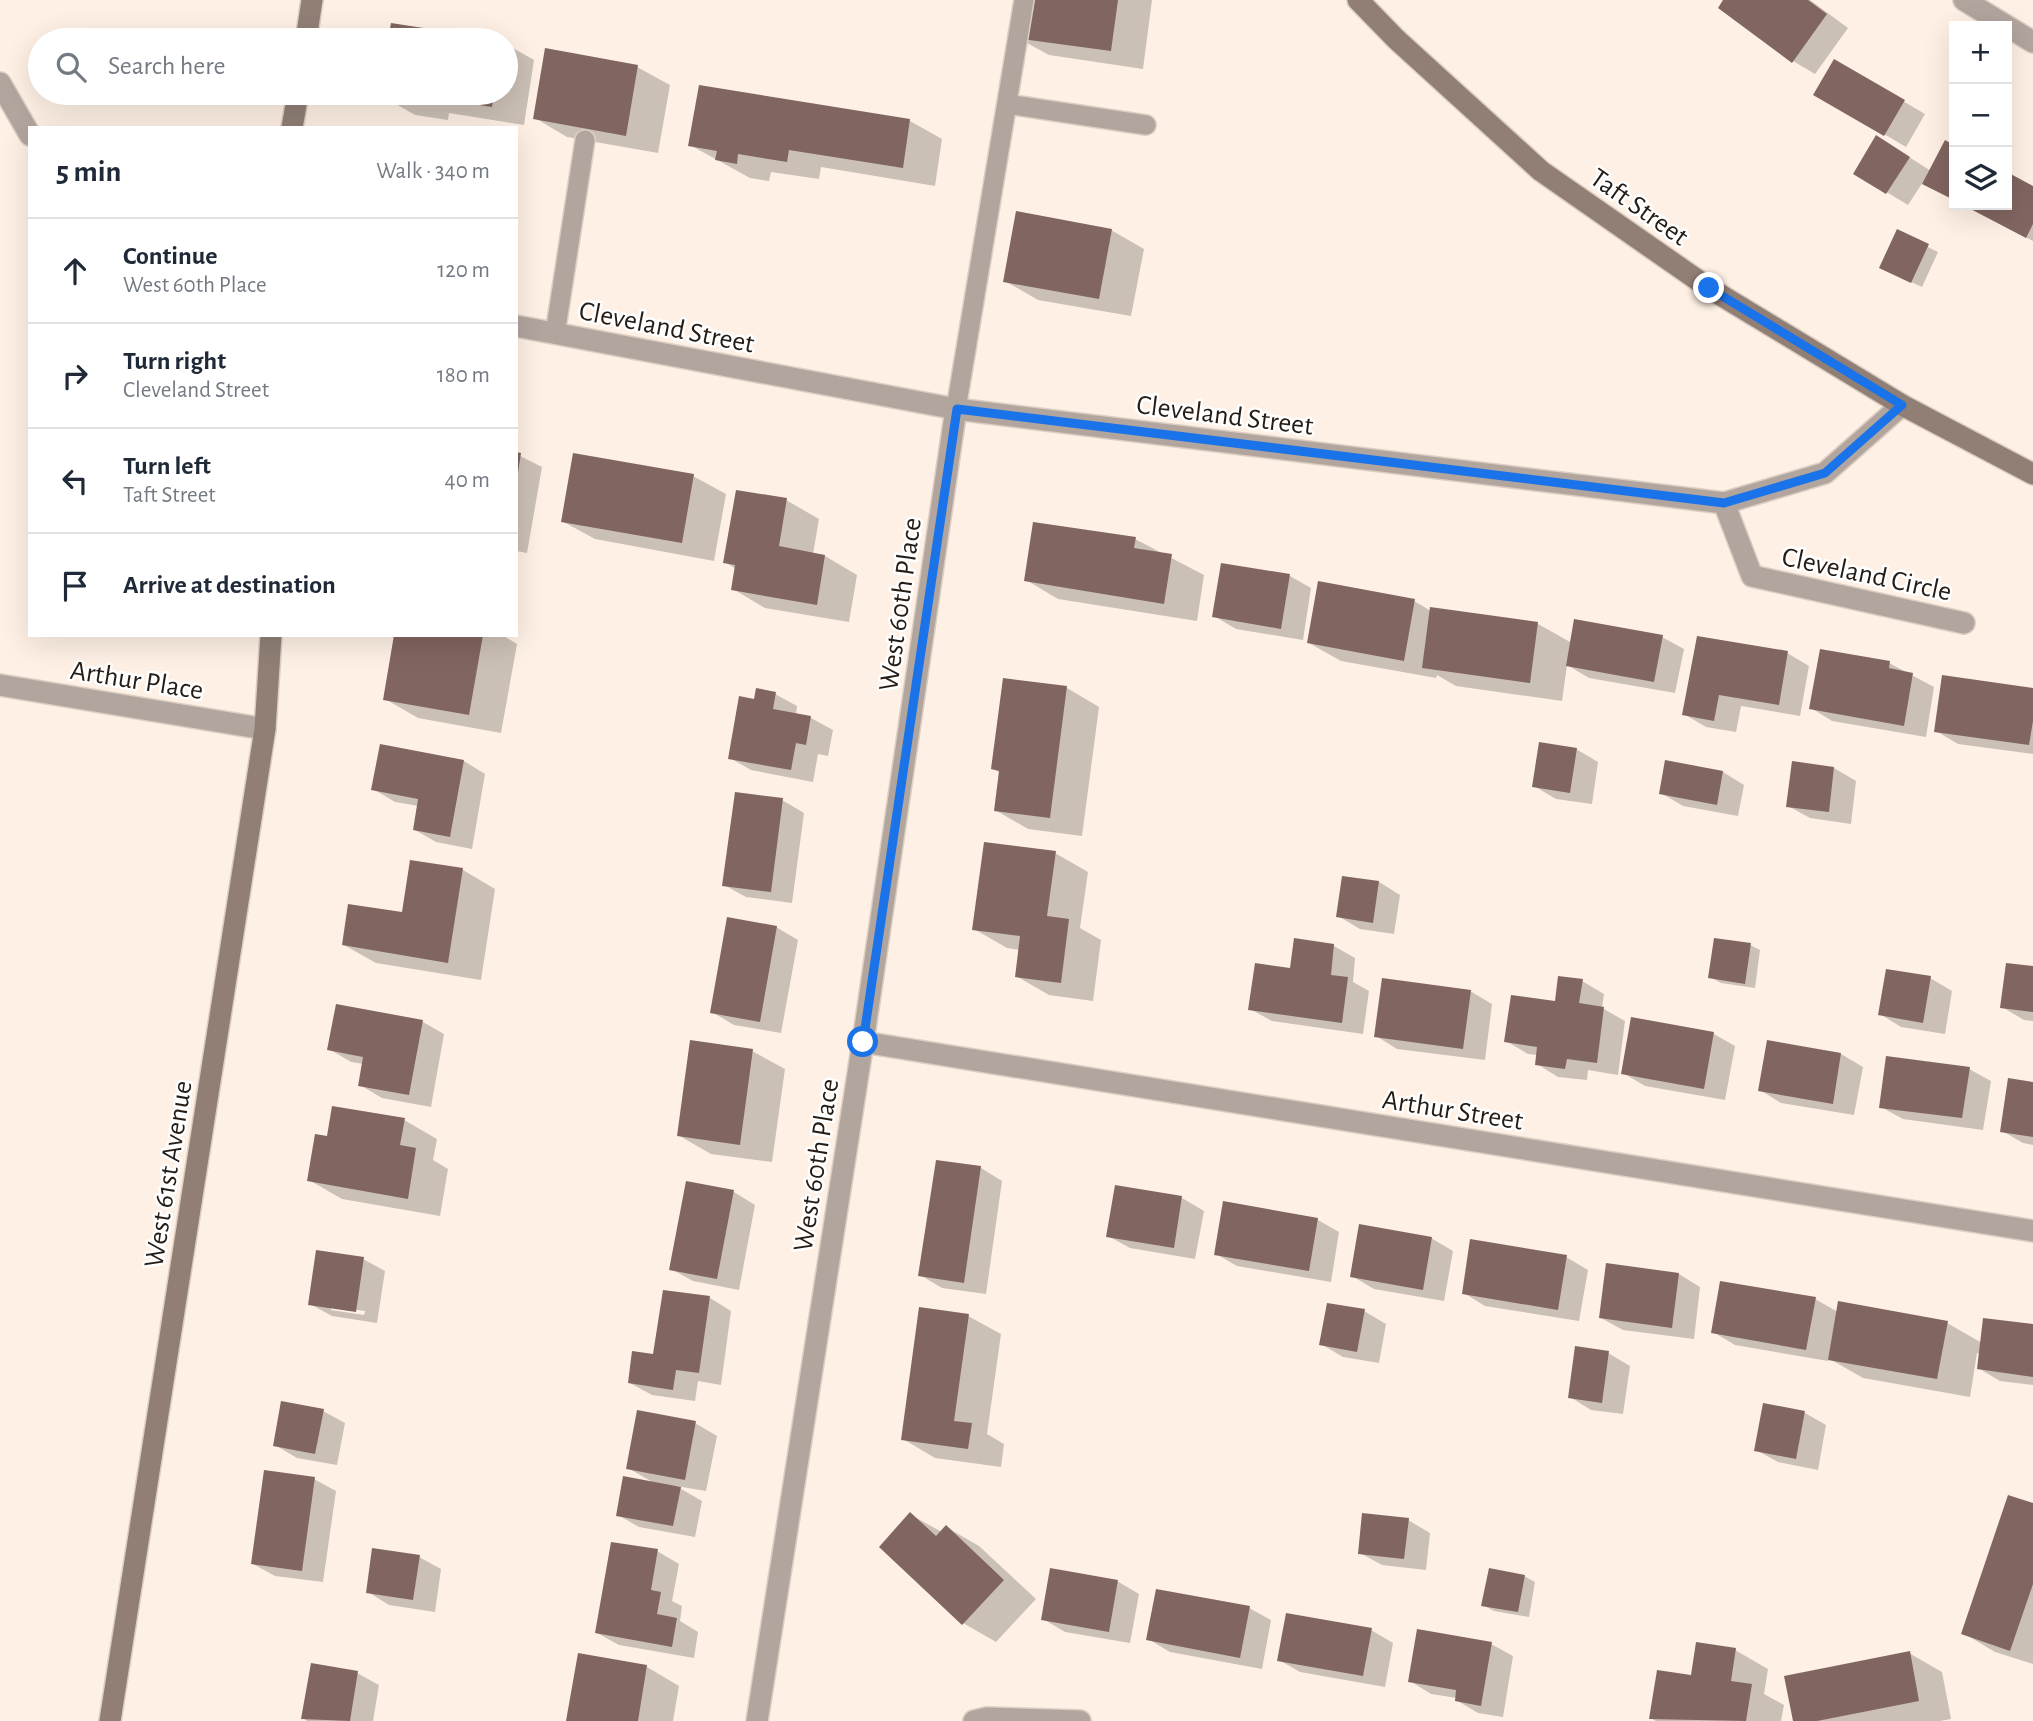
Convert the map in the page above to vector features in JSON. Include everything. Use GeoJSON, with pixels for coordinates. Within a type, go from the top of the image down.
{"type":"FeatureCollection","features":[{"type":"Feature","properties":{"kind":"main road"},"geometry":{"type":"LineString","coordinates":[[308,28],[312,0]]}},
{"type":"Feature","properties":{"kind":"main road","name":"Taft Street"},"geometry":{"type":"LineString","coordinates":[[1358,0],[1396,39],[1541,171],[1709,288],[1902,405],[2033,474]]}},
{"type":"Feature","properties":{"kind":"main road"},"geometry":{"type":"LineString","coordinates":[[292,126],[296,105]]}},
{"type":"Feature","properties":{"kind":"main road","name":"West 61st Avenue"},"geometry":{"type":"LineString","coordinates":[[110,1721],[265,729],[271,637]]}},
{"type":"Feature","properties":{"kind":"street"},"geometry":{"type":"LineString","coordinates":[[1964,0],[2033,42]]}},
{"type":"Feature","properties":{"kind":"street"},"geometry":{"type":"LineString","coordinates":[[0,83],[28,132]]}},
{"type":"Feature","properties":{"kind":"street","name":"Cleveland Street"},"geometry":{"type":"LineString","coordinates":[[518,326],[957,409],[1724,503],[1825,473],[1902,405]]}},
{"type":"Feature","properties":{"kind":"street","name":"West 60th Place"},"geometry":{"type":"LineString","coordinates":[[757,1721],[863,1042],[957,409]]}},
{"type":"Feature","properties":{"kind":"street","name":"Cleveland Circle"},"geometry":{"type":"LineString","coordinates":[[1724,503],[1752,576],[1964,623]]}},
{"type":"Feature","properties":{"kind":"street","name":"Arthur Place"},"geometry":{"type":"LineString","coordinates":[[0,685],[265,729]]}},
{"type":"Feature","properties":{"kind":"street","name":"Arthur Street"},"geometry":{"type":"LineString","coordinates":[[863,1042],[2033,1231]]}},
{"type":"Feature","properties":{"kind":"street"},"geometry":{"type":"LineString","coordinates":[[975,1721],[987,1718],[1080,1721]]}},
{"type":"Feature","properties":{"kind":"lane"},"geometry":{"type":"LineString","coordinates":[[957,409],[1024,0]]}},
{"type":"Feature","properties":{"kind":"lane"},"geometry":{"type":"LineString","coordinates":[[1007,104],[1146,125]]}},
{"type":"Feature","properties":{"kind":"lane"},"geometry":{"type":"LineString","coordinates":[[555,334],[585,140]]}},
{"type":"Feature","properties":{"kind":"building"},"geometry":{"type":"Polygon","coordinates":[[[1019,0],[1118,0],[1111,51],[1014,38],[1019,0]]]}},
{"type":"Feature","properties":{"kind":"building"},"geometry":{"type":"Polygon","coordinates":[[[1723,0],[1808,0],[1827,14],[1792,63],[1718,8],[1723,0]]]}},
{"type":"Feature","properties":{"kind":"building"},"geometry":{"type":"Polygon","coordinates":[[[391,23],[424,28],[390,28],[391,23]]]}},
{"type":"Feature","properties":{"kind":"building"},"geometry":{"type":"Polygon","coordinates":[[[545,48],[638,65],[626,136],[533,119],[545,48]]]}},
{"type":"Feature","properties":{"kind":"building"},"geometry":{"type":"Polygon","coordinates":[[[1834,59],[1905,100],[1884,136],[1813,95],[1834,59]]]}},
{"type":"Feature","properties":{"kind":"building"},"geometry":{"type":"Polygon","coordinates":[[[699,85],[910,119],[903,168],[789,150],[787,162],[738,154],[737,164],[715,160],[717,151],[688,146],[699,85]]]}},
{"type":"Feature","properties":{"kind":"building"},"geometry":{"type":"Polygon","coordinates":[[[1876,135],[1910,157],[1886,194],[1853,174],[1876,135]]]}},
{"type":"Feature","properties":{"kind":"building"},"geometry":{"type":"Polygon","coordinates":[[[1945,140],[1949,142],[1949,198],[1922,184],[1945,140]]]}},
{"type":"Feature","properties":{"kind":"building"},"geometry":{"type":"Polygon","coordinates":[[[2012,175],[2033,186],[2033,224],[2026,238],[1973,210],[2012,210],[2012,175]]]}},
{"type":"Feature","properties":{"kind":"building"},"geometry":{"type":"Polygon","coordinates":[[[1016,211],[1112,229],[1099,299],[1003,282],[1016,211]]]}},
{"type":"Feature","properties":{"kind":"building"},"geometry":{"type":"Polygon","coordinates":[[[1897,229],[1929,244],[1911,283],[1879,268],[1897,229]]]}},
{"type":"Feature","properties":{"kind":"building"},"geometry":{"type":"Polygon","coordinates":[[[518,452],[521,453],[518,473],[518,452]]]}},
{"type":"Feature","properties":{"kind":"building"},"geometry":{"type":"Polygon","coordinates":[[[573,453],[694,474],[682,543],[561,522],[573,453]]]}},
{"type":"Feature","properties":{"kind":"building"},"geometry":{"type":"Polygon","coordinates":[[[736,490],[787,498],[779,546],[825,555],[817,605],[731,590],[735,565],[723,563],[736,490]]]}},
{"type":"Feature","properties":{"kind":"building"},"geometry":{"type":"Polygon","coordinates":[[[1033,522],[1136,537],[1134,548],[1172,554],[1164,604],[1024,581],[1033,522]]]}},
{"type":"Feature","properties":{"kind":"building"},"geometry":{"type":"Polygon","coordinates":[[[1221,563],[1290,574],[1281,629],[1212,617],[1221,563]]]}},
{"type":"Feature","properties":{"kind":"building"},"geometry":{"type":"Polygon","coordinates":[[[1318,581],[1415,599],[1404,661],[1307,643],[1318,581]]]}},
{"type":"Feature","properties":{"kind":"building"},"geometry":{"type":"Polygon","coordinates":[[[1430,607],[1538,622],[1530,683],[1422,668],[1430,607]]]}},
{"type":"Feature","properties":{"kind":"building"},"geometry":{"type":"Polygon","coordinates":[[[1574,619],[1663,635],[1654,682],[1566,666],[1574,619]]]}},
{"type":"Feature","properties":{"kind":"building"},"geometry":{"type":"Polygon","coordinates":[[[1697,636],[1788,651],[1779,705],[1719,695],[1714,721],[1682,715],[1697,636]]]}},
{"type":"Feature","properties":{"kind":"building"},"geometry":{"type":"Polygon","coordinates":[[[394,637],[483,637],[469,715],[383,700],[394,637]]]}},
{"type":"Feature","properties":{"kind":"building"},"geometry":{"type":"Polygon","coordinates":[[[1820,649],[1890,661],[1889,668],[1913,673],[1904,726],[1809,709],[1820,649]]]}},
{"type":"Feature","properties":{"kind":"building"},"geometry":{"type":"Polygon","coordinates":[[[1942,675],[2033,688],[2033,721],[2029,745],[1934,732],[1942,675]]]}},
{"type":"Feature","properties":{"kind":"building"},"geometry":{"type":"Polygon","coordinates":[[[1003,678],[1067,686],[1050,818],[994,811],[999,771],[991,769],[1003,678]]]}},
{"type":"Feature","properties":{"kind":"building"},"geometry":{"type":"Polygon","coordinates":[[[756,688],[776,692],[773,709],[811,716],[806,745],[796,743],[791,770],[728,759],[739,696],[754,699],[756,688]]]}},
{"type":"Feature","properties":{"kind":"building"},"geometry":{"type":"Polygon","coordinates":[[[1539,742],[1577,748],[1570,793],[1532,787],[1539,742]]]}},
{"type":"Feature","properties":{"kind":"building"},"geometry":{"type":"Polygon","coordinates":[[[380,744],[464,760],[450,837],[413,830],[418,799],[371,790],[380,744]]]}},
{"type":"Feature","properties":{"kind":"building"},"geometry":{"type":"Polygon","coordinates":[[[1665,760],[1723,771],[1717,805],[1659,794],[1665,760]]]}},
{"type":"Feature","properties":{"kind":"building"},"geometry":{"type":"Polygon","coordinates":[[[1792,761],[1834,767],[1829,812],[1786,807],[1792,761]]]}},
{"type":"Feature","properties":{"kind":"building"},"geometry":{"type":"Polygon","coordinates":[[[735,792],[783,798],[771,892],[722,886],[735,792]]]}},
{"type":"Feature","properties":{"kind":"building"},"geometry":{"type":"Polygon","coordinates":[[[984,842],[1056,851],[1047,916],[1069,919],[1061,983],[1015,977],[1020,936],[972,930],[984,842]]]}},
{"type":"Feature","properties":{"kind":"building"},"geometry":{"type":"Polygon","coordinates":[[[410,860],[463,868],[448,963],[342,945],[348,904],[402,912],[410,860]]]}},
{"type":"Feature","properties":{"kind":"building"},"geometry":{"type":"Polygon","coordinates":[[[1342,876],[1379,881],[1373,923],[1336,917],[1342,876]]]}},
{"type":"Feature","properties":{"kind":"building"},"geometry":{"type":"Polygon","coordinates":[[[727,917],[777,926],[760,1022],[710,1013],[727,917]]]}},
{"type":"Feature","properties":{"kind":"building"},"geometry":{"type":"Polygon","coordinates":[[[1294,938],[1334,944],[1331,975],[1348,977],[1342,1023],[1248,1010],[1255,963],[1290,968],[1294,938]]]}},
{"type":"Feature","properties":{"kind":"building"},"geometry":{"type":"Polygon","coordinates":[[[1714,938],[1751,943],[1745,984],[1708,978],[1714,938]]]}},
{"type":"Feature","properties":{"kind":"building"},"geometry":{"type":"Polygon","coordinates":[[[2006,963],[2033,966],[2033,1012],[2000,1008],[2006,963]]]}},
{"type":"Feature","properties":{"kind":"building"},"geometry":{"type":"Polygon","coordinates":[[[1886,969],[1931,976],[1923,1023],[1878,1015],[1886,969]]]}},
{"type":"Feature","properties":{"kind":"building"},"geometry":{"type":"Polygon","coordinates":[[[1558,976],[1583,979],[1579,1003],[1604,1007],[1597,1063],[1567,1059],[1565,1069],[1535,1065],[1537,1047],[1504,1042],[1511,995],[1555,1001],[1558,976]]]}},
{"type":"Feature","properties":{"kind":"building"},"geometry":{"type":"Polygon","coordinates":[[[1382,978],[1471,990],[1463,1049],[1374,1037],[1382,978]]]}},
{"type":"Feature","properties":{"kind":"building"},"geometry":{"type":"Polygon","coordinates":[[[336,1004],[423,1020],[409,1095],[358,1086],[363,1057],[327,1050],[336,1004]]]}},
{"type":"Feature","properties":{"kind":"building"},"geometry":{"type":"Polygon","coordinates":[[[1631,1017],[1714,1032],[1704,1089],[1621,1074],[1631,1017]]]}},
{"type":"Feature","properties":{"kind":"building"},"geometry":{"type":"Polygon","coordinates":[[[690,1040],[753,1049],[740,1145],[677,1136],[690,1040]]]}},
{"type":"Feature","properties":{"kind":"building"},"geometry":{"type":"Polygon","coordinates":[[[1767,1040],[1841,1053],[1833,1104],[1758,1091],[1767,1040]]]}},
{"type":"Feature","properties":{"kind":"building"},"geometry":{"type":"Polygon","coordinates":[[[1886,1056],[1970,1067],[1962,1118],[1879,1108],[1886,1056]]]}},
{"type":"Feature","properties":{"kind":"building"},"geometry":{"type":"Polygon","coordinates":[[[2008,1078],[2033,1082],[2033,1137],[2000,1132],[2008,1078]]]}},
{"type":"Feature","properties":{"kind":"building"},"geometry":{"type":"Polygon","coordinates":[[[332,1106],[405,1118],[400,1145],[416,1148],[408,1199],[307,1181],[315,1134],[327,1136],[332,1106]]]}},
{"type":"Feature","properties":{"kind":"building"},"geometry":{"type":"Polygon","coordinates":[[[936,1160],[981,1166],[964,1283],[918,1276],[936,1160]]]}},
{"type":"Feature","properties":{"kind":"building"},"geometry":{"type":"Polygon","coordinates":[[[686,1181],[734,1190],[717,1279],[669,1270],[686,1181]]]}},
{"type":"Feature","properties":{"kind":"building"},"geometry":{"type":"Polygon","coordinates":[[[1115,1185],[1182,1196],[1174,1248],[1106,1237],[1115,1185]]]}},
{"type":"Feature","properties":{"kind":"building"},"geometry":{"type":"Polygon","coordinates":[[[1223,1201],[1318,1218],[1309,1271],[1214,1255],[1223,1201]]]}},
{"type":"Feature","properties":{"kind":"building"},"geometry":{"type":"Polygon","coordinates":[[[1359,1224],[1432,1237],[1423,1290],[1350,1277],[1359,1224]]]}},
{"type":"Feature","properties":{"kind":"building"},"geometry":{"type":"Polygon","coordinates":[[[1470,1239],[1567,1255],[1558,1310],[1462,1294],[1470,1239]]]}},
{"type":"Feature","properties":{"kind":"building"},"geometry":{"type":"Polygon","coordinates":[[[316,1250],[364,1257],[356,1312],[308,1305],[316,1250]]]}},
{"type":"Feature","properties":{"kind":"building"},"geometry":{"type":"Polygon","coordinates":[[[1606,1263],[1679,1273],[1672,1328],[1599,1318],[1606,1263]]]}},
{"type":"Feature","properties":{"kind":"building"},"geometry":{"type":"Polygon","coordinates":[[[1720,1281],[1816,1297],[1806,1350],[1711,1333],[1720,1281]]]}},
{"type":"Feature","properties":{"kind":"building"},"geometry":{"type":"Polygon","coordinates":[[[663,1290],[710,1296],[699,1373],[676,1370],[673,1390],[628,1383],[632,1351],[653,1354],[663,1290]]]}},
{"type":"Feature","properties":{"kind":"building"},"geometry":{"type":"Polygon","coordinates":[[[1838,1301],[1948,1321],[1937,1379],[1828,1360],[1838,1301]]]}},
{"type":"Feature","properties":{"kind":"building"},"geometry":{"type":"Polygon","coordinates":[[[1327,1303],[1365,1309],[1357,1352],[1319,1345],[1327,1303]]]}},
{"type":"Feature","properties":{"kind":"building"},"geometry":{"type":"Polygon","coordinates":[[[919,1307],[969,1314],[954,1421],[972,1423],[968,1449],[901,1440],[919,1307]]]}},
{"type":"Feature","properties":{"kind":"building"},"geometry":{"type":"Polygon","coordinates":[[[1983,1318],[2033,1324],[2033,1377],[1977,1369],[1983,1318]]]}},
{"type":"Feature","properties":{"kind":"building"},"geometry":{"type":"Polygon","coordinates":[[[1575,1346],[1609,1351],[1602,1403],[1568,1398],[1575,1346]]]}},
{"type":"Feature","properties":{"kind":"building"},"geometry":{"type":"Polygon","coordinates":[[[281,1401],[324,1409],[315,1454],[273,1446],[281,1401]]]}},
{"type":"Feature","properties":{"kind":"building"},"geometry":{"type":"Polygon","coordinates":[[[1763,1403],[1805,1411],[1796,1459],[1754,1451],[1763,1403]]]}},
{"type":"Feature","properties":{"kind":"building"},"geometry":{"type":"Polygon","coordinates":[[[637,1410],[696,1421],[685,1480],[626,1469],[637,1410]]]}},
{"type":"Feature","properties":{"kind":"building"},"geometry":{"type":"Polygon","coordinates":[[[264,1470],[315,1477],[302,1571],[251,1564],[264,1470]]]}},
{"type":"Feature","properties":{"kind":"building"},"geometry":{"type":"Polygon","coordinates":[[[623,1476],[681,1487],[673,1526],[616,1516],[623,1476]]]}},
{"type":"Feature","properties":{"kind":"building"},"geometry":{"type":"Polygon","coordinates":[[[2008,1495],[2033,1503],[2033,1584],[2010,1651],[1961,1634],[2008,1495]]]}},
{"type":"Feature","properties":{"kind":"building"},"geometry":{"type":"Polygon","coordinates":[[[910,1512],[936,1536],[946,1525],[1004,1580],[962,1625],[879,1547],[910,1512]]]}},
{"type":"Feature","properties":{"kind":"building"},"geometry":{"type":"Polygon","coordinates":[[[1362,1513],[1409,1518],[1404,1559],[1358,1554],[1362,1513]]]}},
{"type":"Feature","properties":{"kind":"building"},"geometry":{"type":"Polygon","coordinates":[[[611,1542],[658,1549],[651,1590],[661,1592],[657,1614],[677,1618],[672,1647],[595,1633],[611,1542]]]}},
{"type":"Feature","properties":{"kind":"building"},"geometry":{"type":"Polygon","coordinates":[[[372,1548],[420,1555],[413,1600],[366,1593],[372,1548]]]}},
{"type":"Feature","properties":{"kind":"building"},"geometry":{"type":"Polygon","coordinates":[[[1050,1568],[1118,1580],[1109,1632],[1041,1620],[1050,1568]]]}},
{"type":"Feature","properties":{"kind":"building"},"geometry":{"type":"Polygon","coordinates":[[[1489,1568],[1525,1575],[1518,1612],[1481,1606],[1489,1568]]]}},
{"type":"Feature","properties":{"kind":"building"},"geometry":{"type":"Polygon","coordinates":[[[1156,1589],[1250,1606],[1240,1658],[1146,1640],[1156,1589]]]}},
{"type":"Feature","properties":{"kind":"building"},"geometry":{"type":"Polygon","coordinates":[[[1286,1613],[1372,1628],[1363,1676],[1277,1661],[1286,1613]]]}},
{"type":"Feature","properties":{"kind":"building"},"geometry":{"type":"Polygon","coordinates":[[[1417,1629],[1492,1642],[1481,1706],[1455,1701],[1456,1690],[1408,1682],[1417,1629]]]}},
{"type":"Feature","properties":{"kind":"building"},"geometry":{"type":"Polygon","coordinates":[[[1696,1642],[1736,1648],[1731,1681],[1752,1684],[1746,1721],[1649,1719],[1657,1670],[1691,1675],[1696,1642]]]}},
{"type":"Feature","properties":{"kind":"building"},"geometry":{"type":"Polygon","coordinates":[[[1910,1651],[1919,1701],[1817,1721],[1793,1721],[1784,1676],[1910,1651]]]}},
{"type":"Feature","properties":{"kind":"building"},"geometry":{"type":"Polygon","coordinates":[[[578,1653],[647,1665],[638,1721],[566,1721],[578,1653]]]}},
{"type":"Feature","properties":{"kind":"building"},"geometry":{"type":"Polygon","coordinates":[[[311,1663],[358,1671],[350,1721],[301,1719],[311,1663]]]}},
{"type":"Feature","properties":{"kind":"route"},"geometry":{"type":"LineString","coordinates":[[863,1042],[957,409],[1724,503],[1825,473],[1902,405],[1709,288]]}}]}
